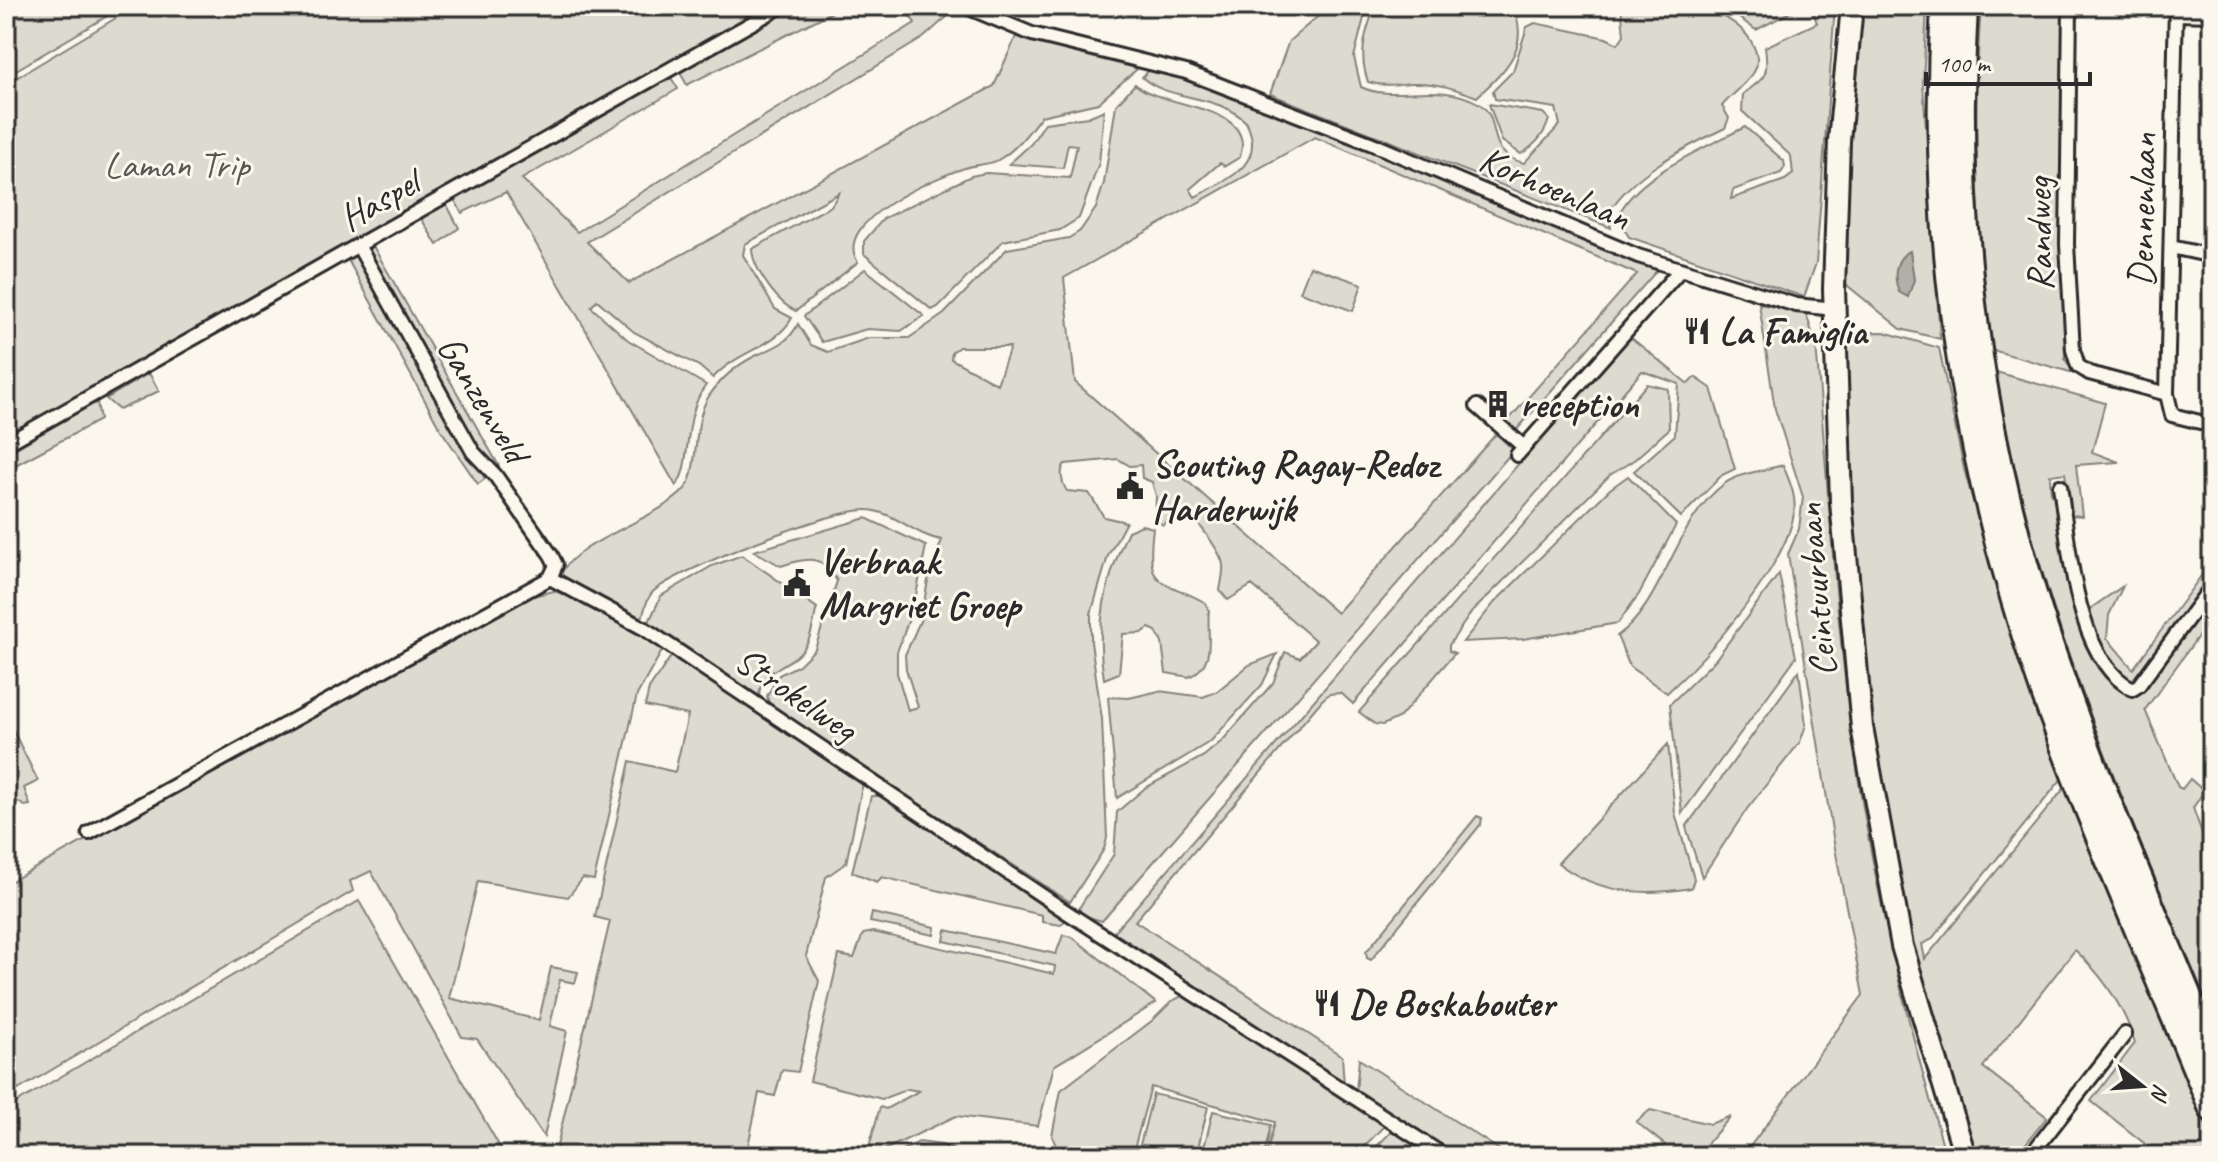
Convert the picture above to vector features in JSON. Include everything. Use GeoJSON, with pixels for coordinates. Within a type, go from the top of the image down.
{"type":"FeatureCollection","features":[{"type":"Feature","properties":{"kind":"highway"},"geometry":{"type":"LineString","coordinates":[[1944,6],[1940,139],[1991,519],[2035,665],[2212,1109]]}},
{"type":"Feature","properties":{"kind":"highway"},"geometry":{"type":"LineString","coordinates":[[1964,330],[1962,178],[1965,6]]}},
{"type":"Feature","properties":{"kind":"highway"},"geometry":{"type":"LineString","coordinates":[[1971,372],[2053,654],[2212,1053]]}},
{"type":"Feature","properties":{"kind":"main road","name":"Ceintuurbaan"},"geometry":{"type":"LineString","coordinates":[[1852,6],[1839,141],[1833,253],[1841,502],[1862,727],[1902,946],[1965,1156]]}},
{"type":"Feature","properties":{"kind":"street","name":"Haspel"},"geometry":{"type":"LineString","coordinates":[[6,444],[782,6]]}},
{"type":"Feature","properties":{"kind":"street","name":"Korhoenlaan"},"geometry":{"type":"LineString","coordinates":[[964,6],[1032,34],[1149,60],[1259,99],[1638,256],[1796,305],[1835,309]]}},
{"type":"Feature","properties":{"kind":"street","name":"Randweg"},"geometry":{"type":"LineString","coordinates":[[2070,6],[2067,244],[2073,350],[2078,366],[2089,373],[2167,394]]}},
{"type":"Feature","properties":{"kind":"street","name":"Dennenlaan"},"geometry":{"type":"LineString","coordinates":[[2176,10],[2167,394],[2172,415],[2212,425]]}},
{"type":"Feature","properties":{"kind":"street"},"geometry":{"type":"LineString","coordinates":[[2176,10],[2212,15]]}},
{"type":"Feature","properties":{"kind":"street","name":"Ganzenveld"},"geometry":{"type":"LineString","coordinates":[[359,247],[473,452],[495,475],[551,555],[556,565],[550,578]]}},
{"type":"Feature","properties":{"kind":"street"},"geometry":{"type":"LineString","coordinates":[[2171,247],[2212,256]]}},
{"type":"Feature","properties":{"kind":"street"},"geometry":{"type":"LineString","coordinates":[[1477,406],[1520,451],[1680,270]]}},
{"type":"Feature","properties":{"kind":"street"},"geometry":{"type":"LineString","coordinates":[[2060,486],[2082,618],[2105,663],[2127,686],[2133,689],[2139,685],[2212,586]]}},
{"type":"Feature","properties":{"kind":"street"},"geometry":{"type":"LineString","coordinates":[[89,833],[550,578]]}},
{"type":"Feature","properties":{"kind":"street","name":"Strokelweg"},"geometry":{"type":"LineString","coordinates":[[550,578],[645,629],[1065,911],[1445,1156]]}},
{"type":"Feature","properties":{"kind":"street"},"geometry":{"type":"LineString","coordinates":[[2030,1156],[2125,1034]]}},
{"type":"Feature","properties":{"kind":"green space"},"geometry":{"type":"Polygon","coordinates":[[[6,6],[124,6],[6,76],[6,6]]]}},
{"type":"Feature","properties":{"kind":"green space","name":"Laman Trip"},"geometry":{"type":"Polygon","coordinates":[[[136,6],[772,6],[6,440],[6,84],[136,6]]]}},
{"type":"Feature","properties":{"kind":"green space"},"geometry":{"type":"Polygon","coordinates":[[[795,6],[844,6],[687,85],[679,71],[795,6]]]}},
{"type":"Feature","properties":{"kind":"green space"},"geometry":{"type":"Polygon","coordinates":[[[903,6],[958,7],[923,38],[587,242],[629,283],[994,86],[1018,32],[1144,63],[1098,103],[1041,116],[1016,146],[998,160],[954,172],[891,202],[859,231],[853,247],[858,262],[796,311],[768,285],[752,249],[831,206],[839,193],[745,244],[743,255],[775,309],[792,318],[776,336],[733,361],[713,378],[699,366],[634,332],[597,300],[591,307],[628,340],[706,385],[693,412],[684,466],[676,486],[506,192],[462,213],[454,199],[670,76],[678,89],[522,179],[577,232],[915,23],[903,6]]]}},
{"type":"Feature","properties":{"kind":"green space"},"geometry":{"type":"Polygon","coordinates":[[[1330,6],[1367,6],[1354,57],[1361,87],[1387,93],[1432,92],[1463,96],[1486,110],[1502,151],[1524,163],[1560,125],[1556,108],[1495,99],[1493,91],[1513,71],[1527,27],[1535,23],[1606,38],[1618,44],[1624,35],[1621,6],[1694,8],[1726,18],[1740,28],[1753,44],[1757,63],[1749,79],[1722,106],[1729,118],[1725,128],[1677,153],[1631,186],[1608,213],[1611,228],[1270,94],[1289,41],[1330,6]]]}},
{"type":"Feature","properties":{"kind":"green space"},"geometry":{"type":"Polygon","coordinates":[[[1375,6],[1489,6],[1516,15],[1519,28],[1515,51],[1503,71],[1477,97],[1430,84],[1374,84],[1368,82],[1363,53],[1375,6]]]}},
{"type":"Feature","properties":{"kind":"green space"},"geometry":{"type":"Polygon","coordinates":[[[1723,6],[1802,6],[1756,30],[1723,6]]]}},
{"type":"Feature","properties":{"kind":"green space"},"geometry":{"type":"Polygon","coordinates":[[[1811,6],[1835,6],[1816,263],[1804,297],[1629,237],[1621,224],[1620,212],[1643,185],[1676,162],[1745,127],[1784,161],[1785,167],[1781,173],[1733,190],[1731,199],[1785,180],[1793,174],[1791,156],[1742,111],[1743,94],[1764,75],[1765,47],[1817,23],[1811,6]]]}},
{"type":"Feature","properties":{"kind":"green space"},"geometry":{"type":"Polygon","coordinates":[[[1857,6],[1927,6],[1923,84],[1940,339],[1901,329],[1843,282],[1847,152],[1857,6]]]}},
{"type":"Feature","properties":{"kind":"green space"},"geometry":{"type":"Polygon","coordinates":[[[1981,6],[2063,6],[2062,267],[2065,359],[2074,373],[1992,350],[1982,264],[1977,178],[1981,6]]]}},
{"type":"Feature","properties":{"kind":"green space"},"geometry":{"type":"Polygon","coordinates":[[[1154,66],[1307,121],[1660,267],[1514,433],[1504,425],[1637,274],[1315,137],[1064,278],[1075,382],[1337,613],[1496,434],[1514,450],[1102,921],[1082,915],[1079,908],[1114,854],[1117,812],[1145,788],[1204,756],[1223,740],[1273,683],[1285,652],[1300,658],[1316,641],[1252,585],[1228,600],[1220,591],[1221,560],[1195,520],[1181,513],[1163,525],[1155,520],[1156,496],[1152,482],[1142,478],[1141,465],[1130,466],[1118,459],[1065,464],[1062,470],[1067,491],[1089,493],[1104,517],[1126,522],[1108,556],[1091,614],[1091,642],[1102,719],[1107,838],[1104,849],[1070,902],[770,707],[767,696],[779,675],[799,665],[815,649],[837,581],[820,562],[806,560],[781,566],[754,551],[866,518],[926,546],[914,605],[897,652],[897,673],[908,710],[918,707],[906,669],[905,655],[921,619],[929,575],[942,540],[868,510],[825,518],[759,541],[670,580],[652,593],[642,618],[573,585],[563,578],[562,572],[571,560],[585,550],[656,511],[684,490],[692,472],[700,420],[709,396],[735,368],[785,341],[798,324],[811,345],[828,352],[869,338],[909,338],[944,314],[1007,249],[1069,238],[1080,231],[1096,208],[1104,183],[1116,105],[1135,84],[1148,92],[1221,117],[1235,126],[1241,139],[1240,157],[1225,166],[1220,163],[1190,189],[1195,197],[1231,177],[1248,160],[1252,149],[1251,137],[1246,122],[1234,112],[1165,90],[1142,77],[1154,66]],[[959,347],[952,352],[951,359],[997,384],[1010,347],[959,347]]]}},
{"type":"Feature","properties":{"kind":"green space"},"geometry":{"type":"Polygon","coordinates":[[[1489,104],[1543,113],[1549,119],[1538,140],[1521,154],[1502,141],[1489,104]]]}},
{"type":"Feature","properties":{"kind":"green space"},"geometry":{"type":"Polygon","coordinates":[[[1104,110],[1099,163],[1079,218],[1060,230],[1003,241],[938,307],[932,310],[864,254],[864,241],[884,218],[971,176],[986,173],[1070,178],[1077,145],[1068,144],[1063,168],[1009,164],[1031,144],[1045,123],[1088,117],[1104,110]]]}},
{"type":"Feature","properties":{"kind":"green space"},"geometry":{"type":"Polygon","coordinates":[[[446,203],[459,228],[437,245],[421,218],[446,203]]]}},
{"type":"Feature","properties":{"kind":"green space"},"geometry":{"type":"Polygon","coordinates":[[[373,246],[499,466],[491,471],[367,250],[373,246]]]}},
{"type":"Feature","properties":{"kind":"green space"},"geometry":{"type":"Polygon","coordinates":[[[357,254],[485,479],[478,484],[441,430],[348,260],[357,254]]]}},
{"type":"Feature","properties":{"kind":"green space"},"geometry":{"type":"Polygon","coordinates":[[[1310,266],[1362,284],[1353,311],[1300,292],[1310,266]]]}},
{"type":"Feature","properties":{"kind":"green space"},"geometry":{"type":"Polygon","coordinates":[[[865,269],[924,316],[901,331],[867,329],[822,342],[804,316],[865,269]]]}},
{"type":"Feature","properties":{"kind":"green space"},"geometry":{"type":"Polygon","coordinates":[[[1759,304],[1806,313],[1816,345],[1842,652],[1863,806],[1893,957],[1946,1156],[1743,1156],[1863,995],[1834,843],[1788,554],[1799,529],[1803,497],[1775,409],[1759,304]]]}},
{"type":"Feature","properties":{"kind":"green space"},"geometry":{"type":"Polygon","coordinates":[[[1884,332],[1939,348],[1964,469],[2010,632],[2064,776],[1931,940],[1922,944],[1925,959],[2066,786],[2212,1140],[2212,1156],[2151,1156],[2154,1151],[2091,1101],[2135,1043],[2111,993],[2095,970],[2075,950],[1983,1067],[2047,1117],[2016,1156],[1973,1156],[1924,993],[1900,894],[1872,735],[1862,654],[1849,491],[1847,333],[1884,332]]]}},
{"type":"Feature","properties":{"kind":"green space"},"geometry":{"type":"Polygon","coordinates":[[[1629,336],[1688,384],[1695,377],[1711,388],[1735,469],[1722,475],[1681,517],[1634,471],[1675,435],[1679,384],[1642,371],[1353,704],[1341,693],[1329,694],[1322,700],[1135,921],[1342,1056],[1344,1085],[1114,932],[1629,336]]]}},
{"type":"Feature","properties":{"kind":"green space"},"geometry":{"type":"Polygon","coordinates":[[[1996,372],[2105,403],[2092,452],[2119,462],[2076,465],[2082,516],[2071,515],[2065,473],[2050,475],[2051,495],[2059,496],[2090,648],[2105,674],[2133,696],[2142,692],[2212,596],[2212,617],[2145,710],[2178,787],[2182,789],[2190,779],[2204,791],[2193,808],[2212,861],[2212,1020],[2116,782],[2058,621],[2012,456],[1996,372]]]}},
{"type":"Feature","properties":{"kind":"green space"},"geometry":{"type":"Polygon","coordinates":[[[149,373],[159,391],[119,410],[106,399],[149,373]]]}},
{"type":"Feature","properties":{"kind":"green space"},"geometry":{"type":"Polygon","coordinates":[[[1647,384],[1668,389],[1669,429],[1634,460],[1610,475],[1471,613],[1449,645],[1449,651],[1455,653],[1400,717],[1383,725],[1375,724],[1359,712],[1647,384]]]}},
{"type":"Feature","properties":{"kind":"green space"},"geometry":{"type":"Polygon","coordinates":[[[97,402],[100,420],[6,470],[6,454],[97,402]]]}},
{"type":"Feature","properties":{"kind":"green space"},"geometry":{"type":"Polygon","coordinates":[[[1783,465],[1795,507],[1788,535],[1776,559],[1723,634],[1667,693],[1630,667],[1617,636],[1646,605],[1693,519],[1707,500],[1730,480],[1783,465]]]}},
{"type":"Feature","properties":{"kind":"green space"},"geometry":{"type":"Polygon","coordinates":[[[1628,476],[1676,525],[1639,594],[1618,623],[1523,639],[1463,642],[1495,602],[1610,489],[1628,476]]]}},
{"type":"Feature","properties":{"kind":"green space"},"geometry":{"type":"Polygon","coordinates":[[[1142,525],[1153,528],[1151,549],[1154,573],[1167,585],[1206,603],[1209,610],[1207,656],[1198,671],[1189,677],[1166,673],[1162,643],[1156,631],[1149,628],[1142,633],[1123,634],[1119,673],[1104,679],[1101,640],[1108,585],[1128,531],[1142,525]]]}},
{"type":"Feature","properties":{"kind":"green space"},"geometry":{"type":"Polygon","coordinates":[[[742,555],[817,608],[806,645],[800,653],[770,673],[760,688],[759,699],[648,624],[661,596],[712,566],[742,555]]]}},
{"type":"Feature","properties":{"kind":"green space"},"geometry":{"type":"Polygon","coordinates":[[[2212,561],[2212,581],[2135,684],[2104,652],[2087,611],[2123,586],[2109,615],[2107,638],[2133,669],[2212,561]]]}},
{"type":"Feature","properties":{"kind":"green space"},"geometry":{"type":"Polygon","coordinates":[[[1779,574],[1796,657],[1682,813],[1670,704],[1715,660],[1779,574]]]}},
{"type":"Feature","properties":{"kind":"green space"},"geometry":{"type":"Polygon","coordinates":[[[554,591],[585,601],[663,649],[637,695],[594,880],[583,878],[568,897],[478,881],[449,998],[539,1020],[551,967],[578,972],[575,983],[560,980],[550,1026],[567,1031],[544,1137],[477,1039],[462,1037],[371,871],[350,881],[353,891],[6,1097],[6,884],[524,598],[554,591]]]}},
{"type":"Feature","properties":{"kind":"green space"},"geometry":{"type":"Polygon","coordinates":[[[1277,654],[1262,685],[1211,741],[1117,798],[1108,697],[1129,698],[1159,691],[1203,697],[1216,692],[1249,665],[1277,654]]]}},
{"type":"Feature","properties":{"kind":"green space"},"geometry":{"type":"Polygon","coordinates":[[[672,655],[863,783],[846,863],[826,877],[806,956],[819,981],[798,1072],[782,1070],[775,1096],[759,1093],[746,1156],[559,1156],[556,1150],[610,921],[595,917],[630,761],[675,772],[688,715],[645,706],[649,689],[672,655]]]}},
{"type":"Feature","properties":{"kind":"green space"},"geometry":{"type":"Polygon","coordinates":[[[1799,671],[1806,725],[1800,742],[1747,809],[1702,877],[1686,827],[1799,671]]]}},
{"type":"Feature","properties":{"kind":"green space"},"geometry":{"type":"Polygon","coordinates":[[[6,716],[38,781],[24,788],[30,805],[18,802],[6,804],[6,716]]]}},
{"type":"Feature","properties":{"kind":"green space"},"geometry":{"type":"Polygon","coordinates":[[[1668,744],[1675,813],[1694,879],[1691,888],[1638,892],[1605,887],[1558,863],[1668,744]]]}},
{"type":"Feature","properties":{"kind":"green space"},"geometry":{"type":"Polygon","coordinates":[[[871,796],[883,796],[1068,917],[1061,925],[1042,922],[1042,915],[882,877],[877,882],[852,872],[871,796]]]}},
{"type":"Feature","properties":{"kind":"green space"},"geometry":{"type":"Polygon","coordinates":[[[1477,816],[1482,818],[1481,824],[1371,960],[1367,958],[1366,952],[1477,816]]]}},
{"type":"Feature","properties":{"kind":"green space"},"geometry":{"type":"Polygon","coordinates":[[[359,901],[505,1156],[6,1156],[6,1109],[359,901]]]}},
{"type":"Feature","properties":{"kind":"green space"},"geometry":{"type":"Polygon","coordinates":[[[872,913],[935,927],[934,935],[870,922],[872,913]]]}},
{"type":"Feature","properties":{"kind":"green space"},"geometry":{"type":"Polygon","coordinates":[[[946,930],[1056,954],[1063,935],[1072,937],[1156,1003],[1054,1066],[1038,1126],[956,1116],[884,1150],[868,1151],[880,1107],[886,1109],[919,1091],[908,1089],[882,1099],[810,1081],[839,955],[854,958],[863,934],[873,932],[1054,974],[1055,966],[944,941],[946,930]]]}},
{"type":"Feature","properties":{"kind":"green space"},"geometry":{"type":"Polygon","coordinates":[[[1184,995],[1385,1125],[1355,1156],[1266,1156],[1275,1122],[1151,1087],[1132,1156],[1060,1156],[1052,1136],[1061,1090],[1153,1020],[1172,1001],[1184,995]]]}},
{"type":"Feature","properties":{"kind":"green space"},"geometry":{"type":"Polygon","coordinates":[[[1359,1059],[1509,1156],[1455,1156],[1356,1092],[1359,1059]]]}},
{"type":"Feature","properties":{"kind":"green space"},"geometry":{"type":"Polygon","coordinates":[[[1153,1094],[1208,1107],[1196,1156],[1140,1145],[1153,1094]]]}},
{"type":"Feature","properties":{"kind":"green space"},"geometry":{"type":"Polygon","coordinates":[[[1650,1110],[1710,1124],[1731,1116],[1705,1146],[1701,1156],[1633,1156],[1665,1145],[1636,1122],[1650,1110]]]}},
{"type":"Feature","properties":{"kind":"green space"},"geometry":{"type":"Polygon","coordinates":[[[1213,1111],[1271,1125],[1264,1156],[1202,1156],[1213,1111]]]}},
{"type":"Feature","properties":{"kind":"green space"},"geometry":{"type":"Polygon","coordinates":[[[1393,1130],[1433,1156],[1367,1156],[1393,1130]]]}},
{"type":"Feature","properties":{"kind":"green space"},"geometry":{"type":"Polygon","coordinates":[[[919,1142],[942,1145],[969,1156],[890,1156],[919,1142]]]}},
{"type":"Feature","properties":{"kind":"shaded area"},"geometry":{"type":"Polygon","coordinates":[[[1910,251],[1914,280],[1908,297],[1899,292],[1896,274],[1901,258],[1910,251]]]}},
{"type":"Feature","properties":{"kind":"place","name":"La Famiglia"},"geometry":{"type":"Point","coordinates":[1697,331]}},
{"type":"Feature","properties":{"kind":"place","name":"reception"},"geometry":{"type":"Point","coordinates":[1498,404]}},
{"type":"Feature","properties":{"kind":"place","name":"Scouting Ragay-Redoz Harderwijk"},"geometry":{"type":"Point","coordinates":[1130,486]}},
{"type":"Feature","properties":{"kind":"place","name":"Verbraak Margriet Groep"},"geometry":{"type":"Point","coordinates":[797,583]}},
{"type":"Feature","properties":{"kind":"place","name":"De Boskabouter"},"geometry":{"type":"Point","coordinates":[1327,1003]}}]}
